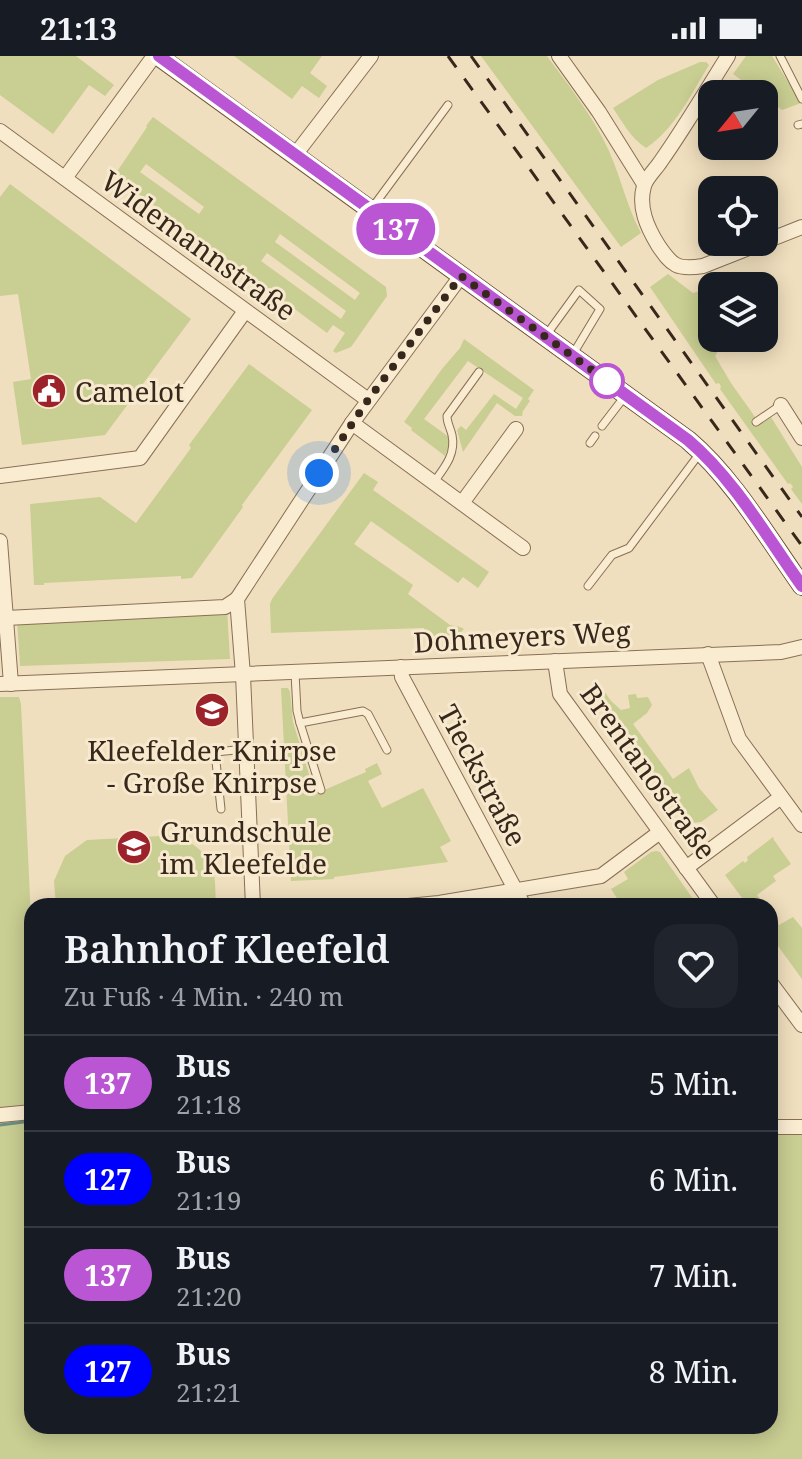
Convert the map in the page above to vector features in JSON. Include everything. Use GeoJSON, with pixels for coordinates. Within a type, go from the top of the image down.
{"type":"FeatureCollection","features":[{"type":"Feature","properties":{"kind":"street"},"geometry":{"type":"LineString","coordinates":[[65,178],[156,56],[677,430],[702,451],[724,476],[802,586]]}},
{"type":"Feature","properties":{"kind":"street"},"geometry":{"type":"LineString","coordinates":[[295,155],[371,56]]}},
{"type":"Feature","properties":{"kind":"street"},"geometry":{"type":"LineString","coordinates":[[559,56],[644,184],[644,218],[668,261],[677,267],[703,266],[802,227]]}},
{"type":"Feature","properties":{"kind":"street"},"geometry":{"type":"LineString","coordinates":[[644,184],[728,56]]}},
{"type":"Feature","properties":{"kind":"street","name":"Widemannstraße"},"geometry":{"type":"LineString","coordinates":[[0,131],[368,400]]}},
{"type":"Feature","properties":{"kind":"street"},"geometry":{"type":"LineString","coordinates":[[6,618],[225,607],[237,599],[352,423],[461,276]]}},
{"type":"Feature","properties":{"kind":"street"},"geometry":{"type":"LineString","coordinates":[[0,476],[140,458],[245,311]]}},
{"type":"Feature","properties":{"kind":"street"},"geometry":{"type":"LineString","coordinates":[[781,405],[802,438]]}},
{"type":"Feature","properties":{"kind":"street"},"geometry":{"type":"LineString","coordinates":[[352,423],[523,548]]}},
{"type":"Feature","properties":{"kind":"street"},"geometry":{"type":"LineString","coordinates":[[462,503],[516,429]]}},
{"type":"Feature","properties":{"kind":"street"},"geometry":{"type":"LineString","coordinates":[[0,541],[6,618],[6,684]]}},
{"type":"Feature","properties":{"kind":"street"},"geometry":{"type":"LineString","coordinates":[[237,599],[253,898]]}},
{"type":"Feature","properties":{"kind":"street","name":"Dohmeyers Weg"},"geometry":{"type":"LineString","coordinates":[[6,684],[781,652],[802,647]]}},
{"type":"Feature","properties":{"kind":"street"},"geometry":{"type":"LineString","coordinates":[[708,654],[739,739],[802,825]]}},
{"type":"Feature","properties":{"kind":"street","name":"Brentanostraße"},"geometry":{"type":"LineString","coordinates":[[555,661],[560,694],[708,898]]}},
{"type":"Feature","properties":{"kind":"street","name":"Tieckstraße"},"geometry":{"type":"LineString","coordinates":[[401,667],[402,677],[520,898]]}},
{"type":"Feature","properties":{"kind":"street"},"geometry":{"type":"LineString","coordinates":[[686,868],[781,797]]}},
{"type":"Feature","properties":{"kind":"street"},"geometry":{"type":"LineString","coordinates":[[472,898],[601,876],[660,832]]}},
{"type":"Feature","properties":{"kind":"street"},"geometry":{"type":"LineString","coordinates":[[778,993],[802,1025]]}},
{"type":"Feature","properties":{"kind":"street"},"geometry":{"type":"LineString","coordinates":[[0,1115],[24,1113]]}},
{"type":"Feature","properties":{"kind":"street"},"geometry":{"type":"LineString","coordinates":[[778,1127],[802,1127]]}},
{"type":"Feature","properties":{"kind":"lane"},"geometry":{"type":"LineString","coordinates":[[780,56],[802,99]]}},
{"type":"Feature","properties":{"kind":"lane"},"geometry":{"type":"LineString","coordinates":[[371,210],[448,105]]}},
{"type":"Feature","properties":{"kind":"lane"},"geometry":{"type":"LineString","coordinates":[[544,337],[579,290],[600,309],[571,356]]}},
{"type":"Feature","properties":{"kind":"lane"},"geometry":{"type":"LineString","coordinates":[[434,482],[452,457],[453,442],[447,416],[479,372]]}},
{"type":"Feature","properties":{"kind":"lane"},"geometry":{"type":"LineString","coordinates":[[602,426],[626,395]]}},
{"type":"Feature","properties":{"kind":"lane"},"geometry":{"type":"LineString","coordinates":[[756,422],[781,405]]}},
{"type":"Feature","properties":{"kind":"lane"},"geometry":{"type":"LineString","coordinates":[[588,586],[612,555],[629,548],[702,451]]}},
{"type":"Feature","properties":{"kind":"lane"},"geometry":{"type":"LineString","coordinates":[[295,673],[297,711],[321,790]]}},
{"type":"Feature","properties":{"kind":"lane"},"geometry":{"type":"LineString","coordinates":[[300,723],[366,712],[387,750]]}},
{"type":"Feature","properties":{"kind":"lane"},"geometry":{"type":"LineString","coordinates":[[221,809],[215,752],[246,749]]}},
{"type":"Feature","properties":{"kind":"green space"},"geometry":{"type":"Polygon","coordinates":[[[0,56],[76,56],[114,85],[105,96],[89,85],[53,134],[0,95],[0,56]]]}},
{"type":"Feature","properties":{"kind":"green space"},"geometry":{"type":"Polygon","coordinates":[[[234,56],[322,56],[310,73],[327,86],[319,98],[302,86],[292,99],[234,56]]]}},
{"type":"Feature","properties":{"kind":"green space"},"geometry":{"type":"Polygon","coordinates":[[[481,56],[547,56],[603,138],[641,233],[621,247],[481,56]]]}},
{"type":"Feature","properties":{"kind":"green space"},"geometry":{"type":"Polygon","coordinates":[[[746,56],[772,56],[801,103],[782,110],[778,107],[778,80],[741,80],[733,74],[746,56]]]}},
{"type":"Feature","properties":{"kind":"green space"},"geometry":{"type":"Polygon","coordinates":[[[700,62],[709,65],[674,121],[646,148],[632,135],[613,108],[658,80],[700,62]]]}},
{"type":"Feature","properties":{"kind":"green space"},"geometry":{"type":"Polygon","coordinates":[[[153,117],[386,287],[387,296],[351,347],[336,353],[333,351],[345,333],[333,325],[327,333],[117,178],[116,173],[153,117]],[[146,164],[140,172],[199,214],[204,207],[146,164]],[[280,234],[275,242],[355,300],[360,293],[280,234]],[[267,253],[261,261],[341,319],[346,311],[267,253]]]}},
{"type":"Feature","properties":{"kind":"green space"},"geometry":{"type":"Polygon","coordinates":[[[10,184],[191,319],[105,435],[22,445],[13,382],[31,379],[18,294],[0,296],[0,197],[10,184]]]}},
{"type":"Feature","properties":{"kind":"green space"},"geometry":{"type":"Polygon","coordinates":[[[668,274],[693,293],[698,291],[698,352],[718,352],[715,356],[760,424],[771,417],[802,467],[802,504],[791,489],[793,487],[720,389],[719,383],[716,384],[650,287],[668,274]]]}},
{"type":"Feature","properties":{"kind":"green space"},"geometry":{"type":"Polygon","coordinates":[[[464,339],[534,390],[522,416],[515,416],[497,403],[463,452],[457,430],[461,426],[466,430],[494,394],[516,409],[523,398],[468,361],[424,419],[449,437],[445,456],[404,422],[464,339]]]}},
{"type":"Feature","properties":{"kind":"green space"},"geometry":{"type":"Polygon","coordinates":[[[249,364],[312,410],[192,578],[181,579],[181,576],[34,585],[30,504],[100,497],[136,523],[249,364]]]}},
{"type":"Feature","properties":{"kind":"green space"},"geometry":{"type":"Polygon","coordinates":[[[364,473],[378,482],[373,490],[489,572],[478,588],[463,577],[458,583],[371,521],[354,544],[413,585],[408,594],[450,625],[464,629],[458,635],[425,637],[424,628],[271,633],[272,599],[364,473]]]}},
{"type":"Feature","properties":{"kind":"green space"},"geometry":{"type":"Polygon","coordinates":[[[227,609],[230,659],[20,666],[17,620],[227,609]]]}},
{"type":"Feature","properties":{"kind":"green space"},"geometry":{"type":"Polygon","coordinates":[[[600,685],[621,710],[630,708],[628,695],[648,697],[652,705],[633,724],[673,779],[689,768],[699,788],[718,810],[701,822],[691,823],[614,712],[590,692],[600,685]]]}},
{"type":"Feature","properties":{"kind":"green space"},"geometry":{"type":"Polygon","coordinates":[[[281,688],[288,688],[290,692],[293,722],[315,794],[366,772],[365,769],[377,763],[382,774],[368,781],[382,808],[423,788],[451,841],[440,847],[448,862],[334,879],[291,881],[281,688]]]}},
{"type":"Feature","properties":{"kind":"green space"},"geometry":{"type":"Polygon","coordinates":[[[0,697],[19,697],[21,704],[30,898],[24,898],[24,1434],[778,1434],[778,1127],[802,1127],[802,1459],[0,1459],[0,697]]]}},
{"type":"Feature","properties":{"kind":"green space"},"geometry":{"type":"Polygon","coordinates":[[[179,835],[207,857],[214,871],[216,898],[55,898],[54,881],[65,856],[87,840],[179,835]]]}},
{"type":"Feature","properties":{"kind":"green space"},"geometry":{"type":"Polygon","coordinates":[[[773,837],[791,864],[773,876],[776,881],[757,895],[759,898],[742,898],[725,875],[743,861],[745,863],[747,857],[773,837]]]}},
{"type":"Feature","properties":{"kind":"green space"},"geometry":{"type":"Polygon","coordinates":[[[651,852],[660,852],[692,898],[617,898],[611,889],[628,879],[624,872],[651,852]]]}},
{"type":"Feature","properties":{"kind":"green space"},"geometry":{"type":"Polygon","coordinates":[[[793,917],[802,928],[802,979],[778,946],[778,924],[793,917]]]}},
{"type":"Feature","properties":{"kind":"waterway"},"geometry":{"type":"LineString","coordinates":[[0,1125],[24,1122]]}},
{"type":"Feature","properties":{"kind":"railway"},"geometry":{"type":"LineString","coordinates":[[448,56],[802,546]]}},
{"type":"Feature","properties":{"kind":"railway"},"geometry":{"type":"LineString","coordinates":[[471,56],[802,517]]}},
{"type":"Feature","properties":{"kind":"bus line","name":"137"},"geometry":{"type":"LineString","coordinates":[[159,56],[544,337],[677,430],[702,451],[724,476],[802,586]]}},
{"type":"Feature","properties":{"kind":"place","name":"Camelot"},"geometry":{"type":"Point","coordinates":[49,391]}},
{"type":"Feature","properties":{"kind":"place","name":"Kleefelder Knirpse - Große Knirpse"},"geometry":{"type":"Point","coordinates":[212,710]}},
{"type":"Feature","properties":{"kind":"place","name":"Grundschule im Kleefelde"},"geometry":{"type":"Point","coordinates":[134,847]}},
{"type":"Feature","properties":{"kind":"route"},"geometry":{"type":"LineString","coordinates":[[319,473],[368,400],[461,276],[607,381]]}}]}
